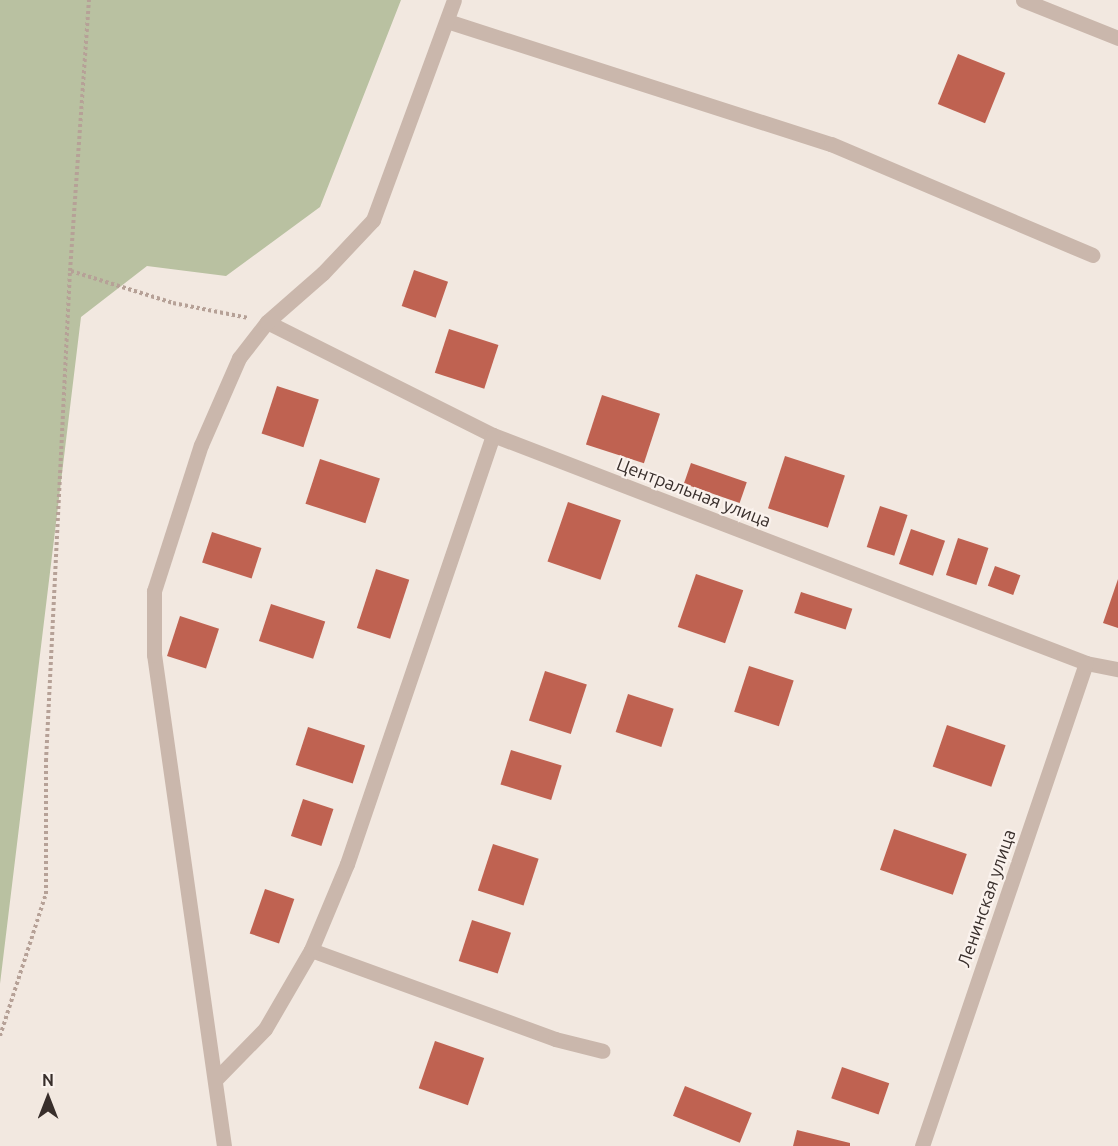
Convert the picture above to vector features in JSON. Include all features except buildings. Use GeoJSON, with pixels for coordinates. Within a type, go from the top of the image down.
{"type":"FeatureCollection","features":[{"type":"Feature","properties":{"kind":"street"},"geometry":{"type":"LineString","coordinates":[[224,1146],[154,655],[154,591],[201,445],[239,358],[267,322],[323,273],[373,220],[454,0]]}},
{"type":"Feature","properties":{"kind":"street"},"geometry":{"type":"LineString","coordinates":[[1023,0],[1118,38]]}},
{"type":"Feature","properties":{"kind":"street"},"geometry":{"type":"LineString","coordinates":[[447,21],[831,144],[1092,255]]}},
{"type":"Feature","properties":{"kind":"street","name":"Центральная улица"},"geometry":{"type":"LineString","coordinates":[[267,322],[493,435],[1086,663],[1118,669]]}},
{"type":"Feature","properties":{"kind":"street"},"geometry":{"type":"LineString","coordinates":[[215,1080],[265,1029],[311,950],[347,864],[493,435]]}},
{"type":"Feature","properties":{"kind":"street","name":"Ленинская улица"},"geometry":{"type":"LineString","coordinates":[[922,1146],[1086,663]]}},
{"type":"Feature","properties":{"kind":"street"},"geometry":{"type":"LineString","coordinates":[[311,950],[555,1039],[603,1051]]}},
{"type":"Feature","properties":{"kind":"path"},"geometry":{"type":"LineString","coordinates":[[0,1036],[46,894],[46,761],[70,271],[88,0]]}},
{"type":"Feature","properties":{"kind":"path"},"geometry":{"type":"LineString","coordinates":[[70,271],[173,303],[267,322]]}},
{"type":"Feature","properties":{"kind":"green space"},"geometry":{"type":"Polygon","coordinates":[[[0,0],[401,0],[320,207],[226,276],[147,266],[81,317],[0,984],[0,0]]]}}]}
